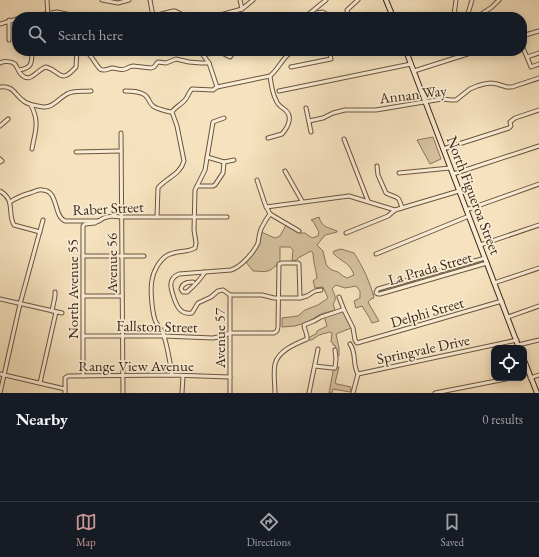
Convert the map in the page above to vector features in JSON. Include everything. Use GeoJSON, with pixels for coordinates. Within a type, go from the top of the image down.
{"type":"FeatureCollection","features":[{"type":"Feature","properties":{"kind":"main road"},"geometry":{"type":"LineString","coordinates":[[386,0],[391,12]]}},
{"type":"Feature","properties":{"kind":"main road","name":"North Figueroa Street"},"geometry":{"type":"LineString","coordinates":[[408,56],[442,149],[518,344]]}},
{"type":"Feature","properties":{"kind":"main road"},"geometry":{"type":"LineString","coordinates":[[527,368],[537,393]]}},
{"type":"Feature","properties":{"kind":"street"},"geometry":{"type":"LineString","coordinates":[[48,0],[48,12]]}},
{"type":"Feature","properties":{"kind":"street"},"geometry":{"type":"LineString","coordinates":[[102,0],[118,3],[129,0]]}},
{"type":"Feature","properties":{"kind":"street"},"geometry":{"type":"LineString","coordinates":[[150,0],[151,12]]}},
{"type":"Feature","properties":{"kind":"street"},"geometry":{"type":"LineString","coordinates":[[234,12],[242,9],[253,0]]}},
{"type":"Feature","properties":{"kind":"street"},"geometry":{"type":"LineString","coordinates":[[311,12],[326,0]]}},
{"type":"Feature","properties":{"kind":"street"},"geometry":{"type":"LineString","coordinates":[[347,12],[347,10],[358,0]]}},
{"type":"Feature","properties":{"kind":"street"},"geometry":{"type":"LineString","coordinates":[[455,12],[456,0]]}},
{"type":"Feature","properties":{"kind":"street"},"geometry":{"type":"LineString","coordinates":[[468,12],[472,0]]}},
{"type":"Feature","properties":{"kind":"street"},"geometry":{"type":"LineString","coordinates":[[484,12],[492,7],[498,0]]}},
{"type":"Feature","properties":{"kind":"street"},"geometry":{"type":"LineString","coordinates":[[241,1],[242,9]]}},
{"type":"Feature","properties":{"kind":"street"},"geometry":{"type":"LineString","coordinates":[[9,20],[9,40]]}},
{"type":"Feature","properties":{"kind":"street"},"geometry":{"type":"LineString","coordinates":[[0,24],[12,20]]}},
{"type":"Feature","properties":{"kind":"street"},"geometry":{"type":"LineString","coordinates":[[527,35],[539,31]]}},
{"type":"Feature","properties":{"kind":"street"},"geometry":{"type":"LineString","coordinates":[[539,53],[527,57],[530,67],[539,64]]}},
{"type":"Feature","properties":{"kind":"street"},"geometry":{"type":"LineString","coordinates":[[19,70],[29,66],[32,56]]}},
{"type":"Feature","properties":{"kind":"street"},"geometry":{"type":"LineString","coordinates":[[0,63],[3,61],[15,64],[22,75],[28,78],[33,77],[41,68],[46,67],[59,75],[65,76],[76,67],[77,56]]}},
{"type":"Feature","properties":{"kind":"street"},"geometry":{"type":"LineString","coordinates":[[92,56],[102,70],[112,68],[123,70],[131,66],[151,68],[158,62],[166,63],[176,59],[201,64],[209,63]]}},
{"type":"Feature","properties":{"kind":"street"},"geometry":{"type":"LineString","coordinates":[[204,56],[209,63],[218,87]]}},
{"type":"Feature","properties":{"kind":"street"},"geometry":{"type":"LineString","coordinates":[[172,112],[183,102],[192,89],[213,90],[218,87],[270,76],[276,71],[286,56]]}},
{"type":"Feature","properties":{"kind":"street"},"geometry":{"type":"LineString","coordinates":[[291,67],[331,59],[331,56]]}},
{"type":"Feature","properties":{"kind":"street"},"geometry":{"type":"LineString","coordinates":[[414,71],[461,56]]}},
{"type":"Feature","properties":{"kind":"street"},"geometry":{"type":"LineString","coordinates":[[279,91],[411,64]]}},
{"type":"Feature","properties":{"kind":"street"},"geometry":{"type":"LineString","coordinates":[[268,138],[282,134],[290,117],[275,100],[270,76]]}},
{"type":"Feature","properties":{"kind":"street","name":"Annan Way"},"geometry":{"type":"LineString","coordinates":[[309,121],[345,110],[356,109],[368,111],[442,99],[456,100],[470,89],[484,84],[491,83],[512,87],[539,78]]}},
{"type":"Feature","properties":{"kind":"street"},"geometry":{"type":"LineString","coordinates":[[0,87],[5,86],[10,88],[25,102],[42,107],[49,106],[66,94],[75,91],[91,92]]}},
{"type":"Feature","properties":{"kind":"street"},"geometry":{"type":"LineString","coordinates":[[125,91],[137,92],[144,95],[153,106],[172,112]]}},
{"type":"Feature","properties":{"kind":"street"},"geometry":{"type":"LineString","coordinates":[[31,105],[36,115],[32,150]]}},
{"type":"Feature","properties":{"kind":"street"},"geometry":{"type":"LineString","coordinates":[[306,108],[311,132]]}},
{"type":"Feature","properties":{"kind":"street"},"geometry":{"type":"LineString","coordinates":[[442,149],[510,128],[510,122],[514,118],[539,110]]}},
{"type":"Feature","properties":{"kind":"street"},"geometry":{"type":"LineString","coordinates":[[158,217],[158,188],[178,172],[184,161],[177,126],[172,112]]}},
{"type":"Feature","properties":{"kind":"street"},"geometry":{"type":"LineString","coordinates":[[172,375],[164,336],[156,323],[153,314],[152,278],[160,263],[166,256],[196,248],[194,217],[196,207],[195,190],[205,170],[213,122],[224,118]]}},
{"type":"Feature","properties":{"kind":"street"},"geometry":{"type":"LineString","coordinates":[[0,126],[8,119]]}},
{"type":"Feature","properties":{"kind":"street","name":"Avenue 56"},"geometry":{"type":"LineString","coordinates":[[121,132],[123,393]]}},
{"type":"Feature","properties":{"kind":"street"},"geometry":{"type":"LineString","coordinates":[[344,139],[368,201]]}},
{"type":"Feature","properties":{"kind":"street"},"geometry":{"type":"LineString","coordinates":[[453,174],[539,146]]}},
{"type":"Feature","properties":{"kind":"street"},"geometry":{"type":"LineString","coordinates":[[76,152],[121,151]]}},
{"type":"Feature","properties":{"kind":"street"},"geometry":{"type":"LineString","coordinates":[[207,157],[224,162],[234,160]]}},
{"type":"Feature","properties":{"kind":"street"},"geometry":{"type":"LineString","coordinates":[[198,186],[213,186],[217,183],[223,173],[224,162]]}},
{"type":"Feature","properties":{"kind":"street"},"geometry":{"type":"LineString","coordinates":[[377,166],[378,175],[386,193],[400,199],[402,208]]}},
{"type":"Feature","properties":{"kind":"street"},"geometry":{"type":"LineString","coordinates":[[398,173],[450,168]]}},
{"type":"Feature","properties":{"kind":"street"},"geometry":{"type":"LineString","coordinates":[[285,171],[302,202]]}},
{"type":"Feature","properties":{"kind":"street"},"geometry":{"type":"LineString","coordinates":[[257,180],[266,207],[270,214],[299,231]]}},
{"type":"Feature","properties":{"kind":"street"},"geometry":{"type":"LineString","coordinates":[[466,210],[539,184]]}},
{"type":"Feature","properties":{"kind":"street","name":"Raber Street"},"geometry":{"type":"LineString","coordinates":[[10,202],[16,198],[43,190],[49,192],[52,194],[60,217],[63,220],[99,221],[110,216],[228,217]]}},
{"type":"Feature","properties":{"kind":"street"},"geometry":{"type":"LineString","coordinates":[[346,233],[388,216],[395,210],[459,191]]}},
{"type":"Feature","properties":{"kind":"street"},"geometry":{"type":"LineString","coordinates":[[0,192],[4,194],[10,202],[14,225],[40,232]]}},
{"type":"Feature","properties":{"kind":"street"},"geometry":{"type":"LineString","coordinates":[[266,207],[352,196],[395,210]]}},
{"type":"Feature","properties":{"kind":"street","name":"Avenue 57"},"geometry":{"type":"LineString","coordinates":[[230,393],[230,295],[223,290],[218,291],[208,299],[198,303],[192,313],[186,314],[176,305],[170,287],[174,277],[179,274],[232,270],[238,266],[249,256],[258,243],[261,229],[270,214]]}},
{"type":"Feature","properties":{"kind":"street"},"geometry":{"type":"LineString","coordinates":[[376,254],[469,216]]}},
{"type":"Feature","properties":{"kind":"street"},"geometry":{"type":"LineString","coordinates":[[0,393],[20,304],[43,220]]}},
{"type":"Feature","properties":{"kind":"street","name":"North Avenue 55"},"geometry":{"type":"LineString","coordinates":[[83,376],[83,226],[85,224],[99,221]]}},
{"type":"Feature","properties":{"kind":"street"},"geometry":{"type":"LineString","coordinates":[[480,246],[539,224]]}},
{"type":"Feature","properties":{"kind":"street"},"geometry":{"type":"LineString","coordinates":[[83,256],[144,256]]}},
{"type":"Feature","properties":{"kind":"street","name":"La Prada Street"},"geometry":{"type":"LineString","coordinates":[[486,260],[439,277],[380,294],[376,293],[378,289],[458,266],[486,260]]}},
{"type":"Feature","properties":{"kind":"street"},"geometry":{"type":"LineString","coordinates":[[279,298],[279,264],[282,262],[299,264],[300,298]]}},
{"type":"Feature","properties":{"kind":"street"},"geometry":{"type":"LineString","coordinates":[[458,266],[459,271]]}},
{"type":"Feature","properties":{"kind":"street"},"geometry":{"type":"LineString","coordinates":[[494,283],[539,268]]}},
{"type":"Feature","properties":{"kind":"street"},"geometry":{"type":"LineString","coordinates":[[193,282],[182,285],[181,289],[183,292],[190,290],[204,272]]}},
{"type":"Feature","properties":{"kind":"street"},"geometry":{"type":"LineString","coordinates":[[437,272],[439,277]]}},
{"type":"Feature","properties":{"kind":"street"},"geometry":{"type":"LineString","coordinates":[[416,278],[418,283]]}},
{"type":"Feature","properties":{"kind":"street"},"geometry":{"type":"LineString","coordinates":[[395,284],[397,289]]}},
{"type":"Feature","properties":{"kind":"street"},"geometry":{"type":"LineString","coordinates":[[230,295],[262,295],[279,298],[300,298],[315,291],[321,290]]}},
{"type":"Feature","properties":{"kind":"street"},"geometry":{"type":"LineString","coordinates":[[40,383],[54,311],[56,296],[55,292]]}},
{"type":"Feature","properties":{"kind":"street"},"geometry":{"type":"LineString","coordinates":[[83,296],[122,296]]}},
{"type":"Feature","properties":{"kind":"street"},"geometry":{"type":"LineString","coordinates":[[275,393],[275,366],[279,356],[293,345],[307,340],[304,325],[321,317],[344,310],[339,297]]}},
{"type":"Feature","properties":{"kind":"street","name":"Fallston Street"},"geometry":{"type":"LineString","coordinates":[[84,336],[164,336],[213,338],[230,333],[274,333],[277,331],[278,327],[279,298]]}},
{"type":"Feature","properties":{"kind":"street"},"geometry":{"type":"LineString","coordinates":[[0,299],[62,313]]}},
{"type":"Feature","properties":{"kind":"street","name":"Delphi Street"},"geometry":{"type":"LineString","coordinates":[[344,310],[353,328],[355,340],[358,343],[502,301]]}},
{"type":"Feature","properties":{"kind":"street"},"geometry":{"type":"LineString","coordinates":[[508,317],[539,306]]}},
{"type":"Feature","properties":{"kind":"street","name":"Springvale Drive"},"geometry":{"type":"LineString","coordinates":[[358,374],[539,340]]}},
{"type":"Feature","properties":{"kind":"street"},"geometry":{"type":"LineString","coordinates":[[350,344],[354,352],[355,368],[358,374],[353,393]]}},
{"type":"Feature","properties":{"kind":"street"},"geometry":{"type":"LineString","coordinates":[[309,393],[318,349]]}},
{"type":"Feature","properties":{"kind":"street"},"geometry":{"type":"LineString","coordinates":[[315,366],[334,368],[336,359],[335,350]]}},
{"type":"Feature","properties":{"kind":"street","name":"Range View Avenue"},"geometry":{"type":"LineString","coordinates":[[0,374],[40,383],[65,391],[66,376],[230,376]]}},
{"type":"Feature","properties":{"kind":"street"},"geometry":{"type":"LineString","coordinates":[[530,376],[539,375]]}},
{"type":"Feature","properties":{"kind":"street"},"geometry":{"type":"LineString","coordinates":[[182,376],[182,393]]}},
{"type":"Feature","properties":{"kind":"street"},"geometry":{"type":"LineString","coordinates":[[435,393],[496,381]]}},
{"type":"Feature","properties":{"kind":"shaded area"},"geometry":{"type":"Polygon","coordinates":[[[433,137],[441,159],[430,164],[417,140],[433,137]]]}},
{"type":"Feature","properties":{"kind":"shaded area"},"geometry":{"type":"Polygon","coordinates":[[[319,217],[320,221],[324,225],[337,231],[325,235],[317,245],[323,251],[326,264],[332,270],[347,278],[354,275],[350,267],[333,253],[334,251],[341,249],[354,253],[363,269],[374,298],[368,302],[379,321],[372,323],[362,306],[356,308],[354,301],[360,298],[360,291],[356,286],[345,288],[336,285],[332,289],[335,297],[333,304],[335,310],[321,314],[295,326],[282,327],[282,318],[298,316],[305,310],[318,305],[328,298],[323,287],[315,288],[313,281],[317,278],[313,253],[311,251],[297,260],[292,261],[293,250],[290,247],[280,247],[280,261],[277,266],[265,272],[253,271],[245,261],[254,250],[261,232],[275,238],[280,236],[286,225],[300,233],[305,233],[312,238],[318,236],[319,232],[311,220],[319,217]]]}},
{"type":"Feature","properties":{"kind":"shaded area"},"geometry":{"type":"Polygon","coordinates":[[[342,311],[345,314],[351,328],[336,334],[339,348],[339,356],[337,356],[335,345],[331,342],[332,333],[330,332],[319,335],[312,340],[309,340],[308,338],[327,326],[324,316],[342,311]]]}},
{"type":"Feature","properties":{"kind":"shaded area"},"geometry":{"type":"Polygon","coordinates":[[[336,367],[339,367],[335,383],[351,387],[350,392],[333,389],[332,393],[329,393],[333,371],[336,367]]]}}]}
